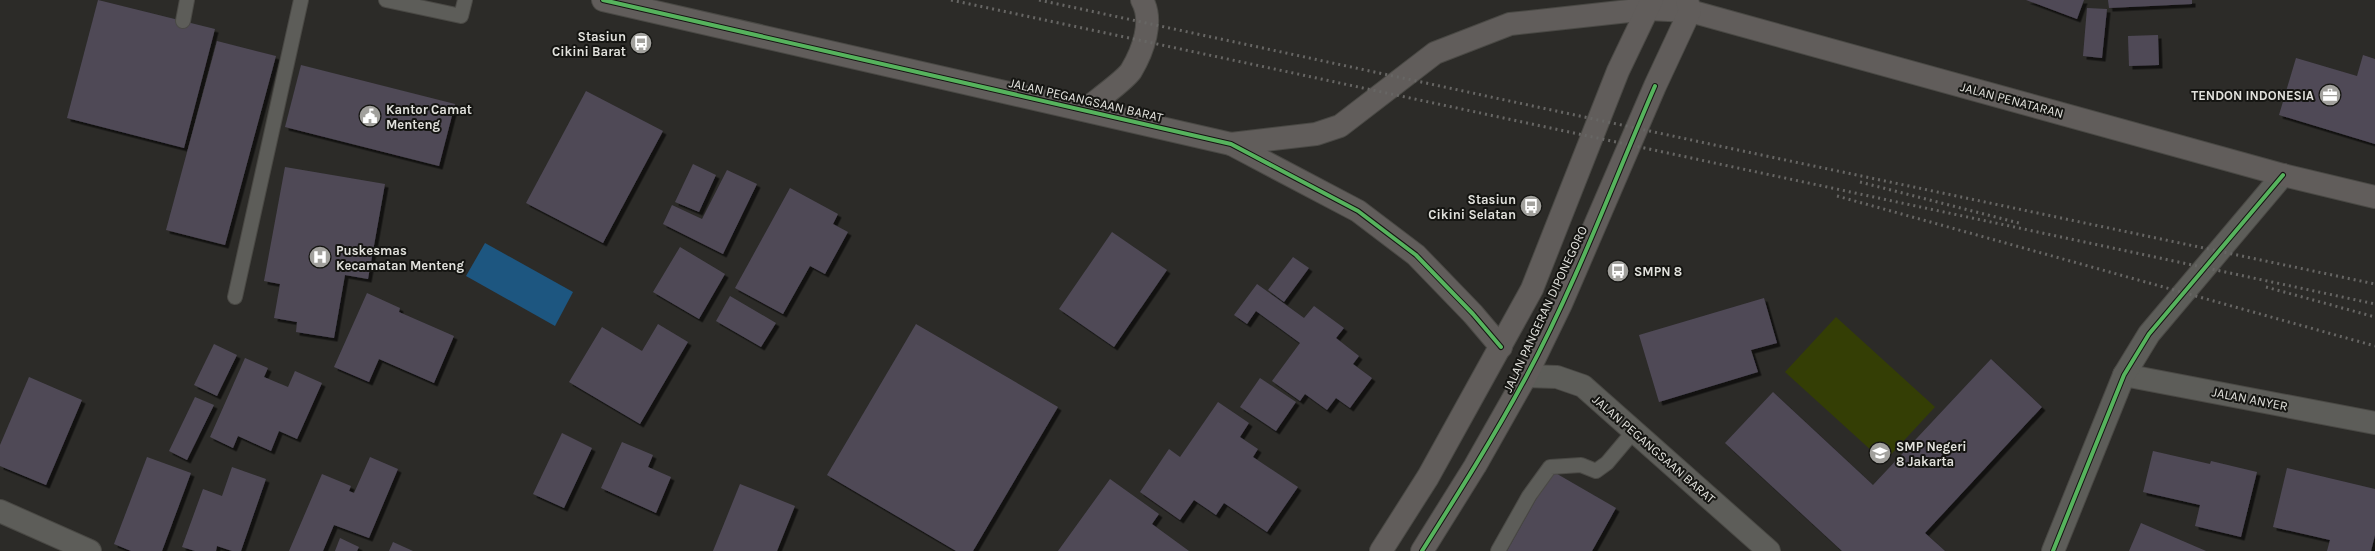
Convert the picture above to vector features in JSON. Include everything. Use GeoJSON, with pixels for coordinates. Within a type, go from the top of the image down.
{"type":"FeatureCollection","features":[{"type":"Feature","properties":{"kind":"main road","name":"JALAN PEGANGSAAN BARAT"},"geometry":{"type":"LineString","coordinates":[[603,0],[1086,109],[1231,144],[1323,191],[1370,220],[1416,255],[1473,314],[1501,347]]}},
{"type":"Feature","properties":{"kind":"main road"},"geometry":{"type":"LineString","coordinates":[[1086,109],[1131,72],[1146,37],[1146,7],[1142,0]]}},
{"type":"Feature","properties":{"kind":"main road","name":"JALAN PENATARAN"},"geometry":{"type":"LineString","coordinates":[[1231,144],[1316,134],[1340,126],[1435,53],[1510,24],[1650,4],[1689,5],[2283,175],[2375,197]]}},
{"type":"Feature","properties":{"kind":"main road","name":"JALAN PANGERAN DIPONEGORO"},"geometry":{"type":"LineString","coordinates":[[1381,551],[1428,477],[1532,289],[1618,71],[1650,4]]}},
{"type":"Feature","properties":{"kind":"main road","name":"JALAN PANGERAN DIPONEGORO"},"geometry":{"type":"LineString","coordinates":[[1422,551],[1475,466],[1526,376],[1561,304],[1689,5]]}},
{"type":"Feature","properties":{"kind":"street"},"geometry":{"type":"LineString","coordinates":[[2053,551],[2124,375],[2149,334],[2283,175]]}},
{"type":"Feature","properties":{"kind":"street","name":"JALAN ANYER"},"geometry":{"type":"LineString","coordinates":[[2124,375],[2375,423]]}},
{"type":"Feature","properties":{"kind":"street","name":"JALAN PEGANGSAAN BARAT"},"geometry":{"type":"LineString","coordinates":[[1526,376],[1557,377],[1583,386],[1769,551]]}},
{"type":"Feature","properties":{"kind":"street"},"geometry":{"type":"LineString","coordinates":[[0,511],[77,548]]}},
{"type":"Feature","properties":{"kind":"lane"},"geometry":{"type":"LineString","coordinates":[[183,21],[187,0]]}},
{"type":"Feature","properties":{"kind":"lane"},"geometry":{"type":"LineString","coordinates":[[234,298],[301,0]]}},
{"type":"Feature","properties":{"kind":"lane"},"geometry":{"type":"LineString","coordinates":[[386,0],[462,16],[465,0]]}},
{"type":"Feature","properties":{"kind":"lane"},"geometry":{"type":"LineString","coordinates":[[1498,551],[1530,496],[1550,467],[1581,465],[1596,471],[1607,463],[1634,431]]}},
{"type":"Feature","properties":{"kind":"green space"},"geometry":{"type":"Polygon","coordinates":[[[1836,317],[1935,407],[1884,462],[1785,372],[1836,317]]]}},
{"type":"Feature","properties":{"kind":"water"},"geometry":{"type":"Polygon","coordinates":[[[485,243],[573,292],[555,326],[466,276],[485,243]]]}},
{"type":"Feature","properties":{"kind":"building"},"geometry":{"type":"Polygon","coordinates":[[[98,0],[215,29],[184,148],[67,118],[98,0]]]}},
{"type":"Feature","properties":{"kind":"building"},"geometry":{"type":"Polygon","coordinates":[[[2026,0],[2084,0],[2077,19],[2026,0]]]}},
{"type":"Feature","properties":{"kind":"building"},"geometry":{"type":"Polygon","coordinates":[[[2108,0],[2192,0],[2192,4],[2109,8],[2108,0]]]}},
{"type":"Feature","properties":{"kind":"building"},"geometry":{"type":"Polygon","coordinates":[[[2087,8],[2107,9],[2102,58],[2083,56],[2087,8]]]}},
{"type":"Feature","properties":{"kind":"building"},"geometry":{"type":"Polygon","coordinates":[[[2158,35],[2159,65],[2129,66],[2128,36],[2158,35]]]}},
{"type":"Feature","properties":{"kind":"building"},"geometry":{"type":"Polygon","coordinates":[[[217,41],[276,56],[225,245],[166,230],[217,41]]]}},
{"type":"Feature","properties":{"kind":"building","name":"TENDON INDONESIA"},"geometry":{"type":"Polygon","coordinates":[[[2363,55],[2375,59],[2375,144],[2279,115],[2296,58],[2357,76],[2363,55]]]}},
{"type":"Feature","properties":{"kind":"building","name":"Kantor Camat Menteng"},"geometry":{"type":"Polygon","coordinates":[[[301,65],[455,104],[439,166],[285,127],[301,65]]]}},
{"type":"Feature","properties":{"kind":"building"},"geometry":{"type":"Polygon","coordinates":[[[586,91],[663,131],[603,243],[526,203],[586,91]]]}},
{"type":"Feature","properties":{"kind":"building"},"geometry":{"type":"Polygon","coordinates":[[[693,164],[716,175],[699,212],[675,202],[693,164]]]}},
{"type":"Feature","properties":{"kind":"building","name":"Puskesmas Kecamatan Menteng"},"geometry":{"type":"Polygon","coordinates":[[[285,167],[385,184],[368,279],[345,275],[334,338],[296,332],[297,322],[274,318],[280,284],[264,281],[285,167]]]}},
{"type":"Feature","properties":{"kind":"building"},"geometry":{"type":"Polygon","coordinates":[[[727,170],[757,184],[723,254],[663,224],[672,205],[702,219],[727,170]]]}},
{"type":"Feature","properties":{"kind":"building"},"geometry":{"type":"Polygon","coordinates":[[[790,188],[838,214],[833,224],[848,232],[825,274],[810,266],[783,314],[735,288],[790,188]]]}},
{"type":"Feature","properties":{"kind":"building"},"geometry":{"type":"Polygon","coordinates":[[[1112,232],[1167,270],[1114,347],[1059,309],[1112,232]]]}},
{"type":"Feature","properties":{"kind":"building"},"geometry":{"type":"Polygon","coordinates":[[[680,247],[725,274],[699,319],[653,292],[680,247]]]}},
{"type":"Feature","properties":{"kind":"building"},"geometry":{"type":"Polygon","coordinates":[[[1293,257],[1309,268],[1284,302],[1268,290],[1293,257]]]}},
{"type":"Feature","properties":{"kind":"building"},"geometry":{"type":"Polygon","coordinates":[[[1257,284],[1304,318],[1314,306],[1344,328],[1336,338],[1359,356],[1353,364],[1372,378],[1350,408],[1336,398],[1327,410],[1305,394],[1300,401],[1272,381],[1300,343],[1256,311],[1247,324],[1234,315],[1257,284]]]}},
{"type":"Feature","properties":{"kind":"building"},"geometry":{"type":"Polygon","coordinates":[[[367,293],[400,308],[399,312],[454,336],[434,383],[379,359],[369,382],[334,367],[367,293]]]}},
{"type":"Feature","properties":{"kind":"building"},"geometry":{"type":"Polygon","coordinates":[[[730,296],[776,323],[761,347],[716,321],[730,296]]]}},
{"type":"Feature","properties":{"kind":"building"},"geometry":{"type":"Polygon","coordinates":[[[1764,298],[1777,343],[1751,350],[1758,372],[1659,402],[1639,335],[1764,298]]]}},
{"type":"Feature","properties":{"kind":"building"},"geometry":{"type":"Polygon","coordinates":[[[658,324],[688,342],[640,424],[569,382],[602,327],[642,351],[658,324]]]}},
{"type":"Feature","properties":{"kind":"building"},"geometry":{"type":"Polygon","coordinates":[[[916,324],[1058,407],[973,551],[956,551],[827,475],[916,324]]]}},
{"type":"Feature","properties":{"kind":"building"},"geometry":{"type":"Polygon","coordinates":[[[214,344],[237,355],[217,396],[194,385],[214,344]]]}},
{"type":"Feature","properties":{"kind":"building"},"geometry":{"type":"Polygon","coordinates":[[[245,358],[268,368],[264,377],[288,387],[295,371],[322,383],[297,439],[279,431],[271,451],[238,436],[233,448],[210,437],[245,358]]]}},
{"type":"Feature","properties":{"kind":"building"},"geometry":{"type":"Polygon","coordinates":[[[1991,359],[2042,407],[1925,533],[1945,551],[1842,551],[1725,443],[1773,392],[1873,485],[1991,359]]]}},
{"type":"Feature","properties":{"kind":"building"},"geometry":{"type":"Polygon","coordinates":[[[29,377],[82,400],[46,485],[0,466],[0,445],[29,377]]]}},
{"type":"Feature","properties":{"kind":"building"},"geometry":{"type":"Polygon","coordinates":[[[1260,378],[1296,402],[1276,431],[1240,407],[1260,378]]]}},
{"type":"Feature","properties":{"kind":"building"},"geometry":{"type":"Polygon","coordinates":[[[195,397],[214,405],[187,460],[169,451],[195,397]]]}},
{"type":"Feature","properties":{"kind":"building"},"geometry":{"type":"Polygon","coordinates":[[[1218,402],[1249,423],[1240,437],[1258,449],[1253,457],[1298,487],[1267,532],[1224,503],[1216,515],[1194,500],[1180,520],[1140,492],[1169,449],[1180,457],[1218,402]]]}},
{"type":"Feature","properties":{"kind":"building"},"geometry":{"type":"Polygon","coordinates":[[[562,433],[592,448],[564,508],[533,494],[562,433]]]}},
{"type":"Feature","properties":{"kind":"building"},"geometry":{"type":"Polygon","coordinates":[[[622,442],[653,455],[648,467],[671,477],[656,513],[601,488],[622,442]]]}},
{"type":"Feature","properties":{"kind":"building"},"geometry":{"type":"Polygon","coordinates":[[[2153,451],[2210,464],[2211,461],[2257,472],[2241,537],[2195,526],[2200,505],[2143,492],[2153,451]]]}},
{"type":"Feature","properties":{"kind":"building"},"geometry":{"type":"Polygon","coordinates":[[[147,457],[191,473],[162,551],[131,551],[114,544],[147,457]]]}},
{"type":"Feature","properties":{"kind":"building"},"geometry":{"type":"Polygon","coordinates":[[[370,457],[398,469],[369,538],[334,525],[323,551],[289,551],[322,474],[351,486],[349,491],[354,493],[370,457]]]}},
{"type":"Feature","properties":{"kind":"building"},"geometry":{"type":"Polygon","coordinates":[[[232,467],[266,479],[241,551],[232,551],[217,546],[216,551],[195,551],[182,547],[203,489],[222,496],[232,467]]]}},
{"type":"Feature","properties":{"kind":"building"},"geometry":{"type":"Polygon","coordinates":[[[2287,468],[2375,489],[2375,535],[2371,551],[2327,551],[2330,540],[2273,527],[2287,468]]]}},
{"type":"Feature","properties":{"kind":"building"},"geometry":{"type":"Polygon","coordinates":[[[1552,471],[1616,508],[1592,551],[1507,551],[1552,471]]]}},
{"type":"Feature","properties":{"kind":"building"},"geometry":{"type":"Polygon","coordinates":[[[1110,479],[1159,514],[1152,524],[1189,551],[1058,551],[1110,479]]]}},
{"type":"Feature","properties":{"kind":"building"},"geometry":{"type":"Polygon","coordinates":[[[740,484],[795,506],[777,551],[713,551],[740,484]]]}},
{"type":"Feature","properties":{"kind":"building"},"geometry":{"type":"Polygon","coordinates":[[[2141,523],[2206,551],[2129,551],[2141,523]]]}},
{"type":"Feature","properties":{"kind":"building"},"geometry":{"type":"Polygon","coordinates":[[[340,538],[359,547],[357,551],[335,551],[340,538]]]}},
{"type":"Feature","properties":{"kind":"building"},"geometry":{"type":"Polygon","coordinates":[[[393,542],[413,551],[389,551],[393,542]]]}},
{"type":"Feature","properties":{"kind":"railway"},"geometry":{"type":"LineString","coordinates":[[951,0],[2375,304]]}},
{"type":"Feature","properties":{"kind":"railway"},"geometry":{"type":"LineString","coordinates":[[1039,0],[1752,153],[2375,284]]}},
{"type":"Feature","properties":{"kind":"railway"},"geometry":{"type":"LineString","coordinates":[[1860,182],[2019,223]]}},
{"type":"Feature","properties":{"kind":"railway"},"geometry":{"type":"LineString","coordinates":[[1837,196],[2375,346]]}},
{"type":"Feature","properties":{"kind":"railway"},"geometry":{"type":"LineString","coordinates":[[2266,287],[2375,317]]}},
{"type":"Feature","properties":{"kind":"cycle path"},"geometry":{"type":"LineString","coordinates":[[603,0],[1231,144],[1358,211],[1416,255],[1473,314],[1501,347]]}},
{"type":"Feature","properties":{"kind":"cycle path"},"geometry":{"type":"LineString","coordinates":[[1422,551],[1489,443],[1544,342],[1578,270],[1655,86]]}},
{"type":"Feature","properties":{"kind":"cycle path"},"geometry":{"type":"LineString","coordinates":[[2053,551],[2124,375],[2149,334],[2283,175]]}},
{"type":"Feature","properties":{"kind":"place","name":"Stasiun Cikini Barat"},"geometry":{"type":"Point","coordinates":[641,43]}},
{"type":"Feature","properties":{"kind":"place","name":"TENDON INDONESIA"},"geometry":{"type":"Point","coordinates":[2330,95]}},
{"type":"Feature","properties":{"kind":"place","name":"Kantor Camat Menteng"},"geometry":{"type":"Point","coordinates":[370,116]}},
{"type":"Feature","properties":{"kind":"place","name":"Stasiun Cikini Selatan"},"geometry":{"type":"Point","coordinates":[1531,206]}},
{"type":"Feature","properties":{"kind":"place","name":"Puskesmas Kecamatan Menteng"},"geometry":{"type":"Point","coordinates":[320,257]}},
{"type":"Feature","properties":{"kind":"place","name":"SMPN 8"},"geometry":{"type":"Point","coordinates":[1618,271]}},
{"type":"Feature","properties":{"kind":"place","name":"SMP Negeri 8 Jakarta"},"geometry":{"type":"Point","coordinates":[1880,453]}}]}
